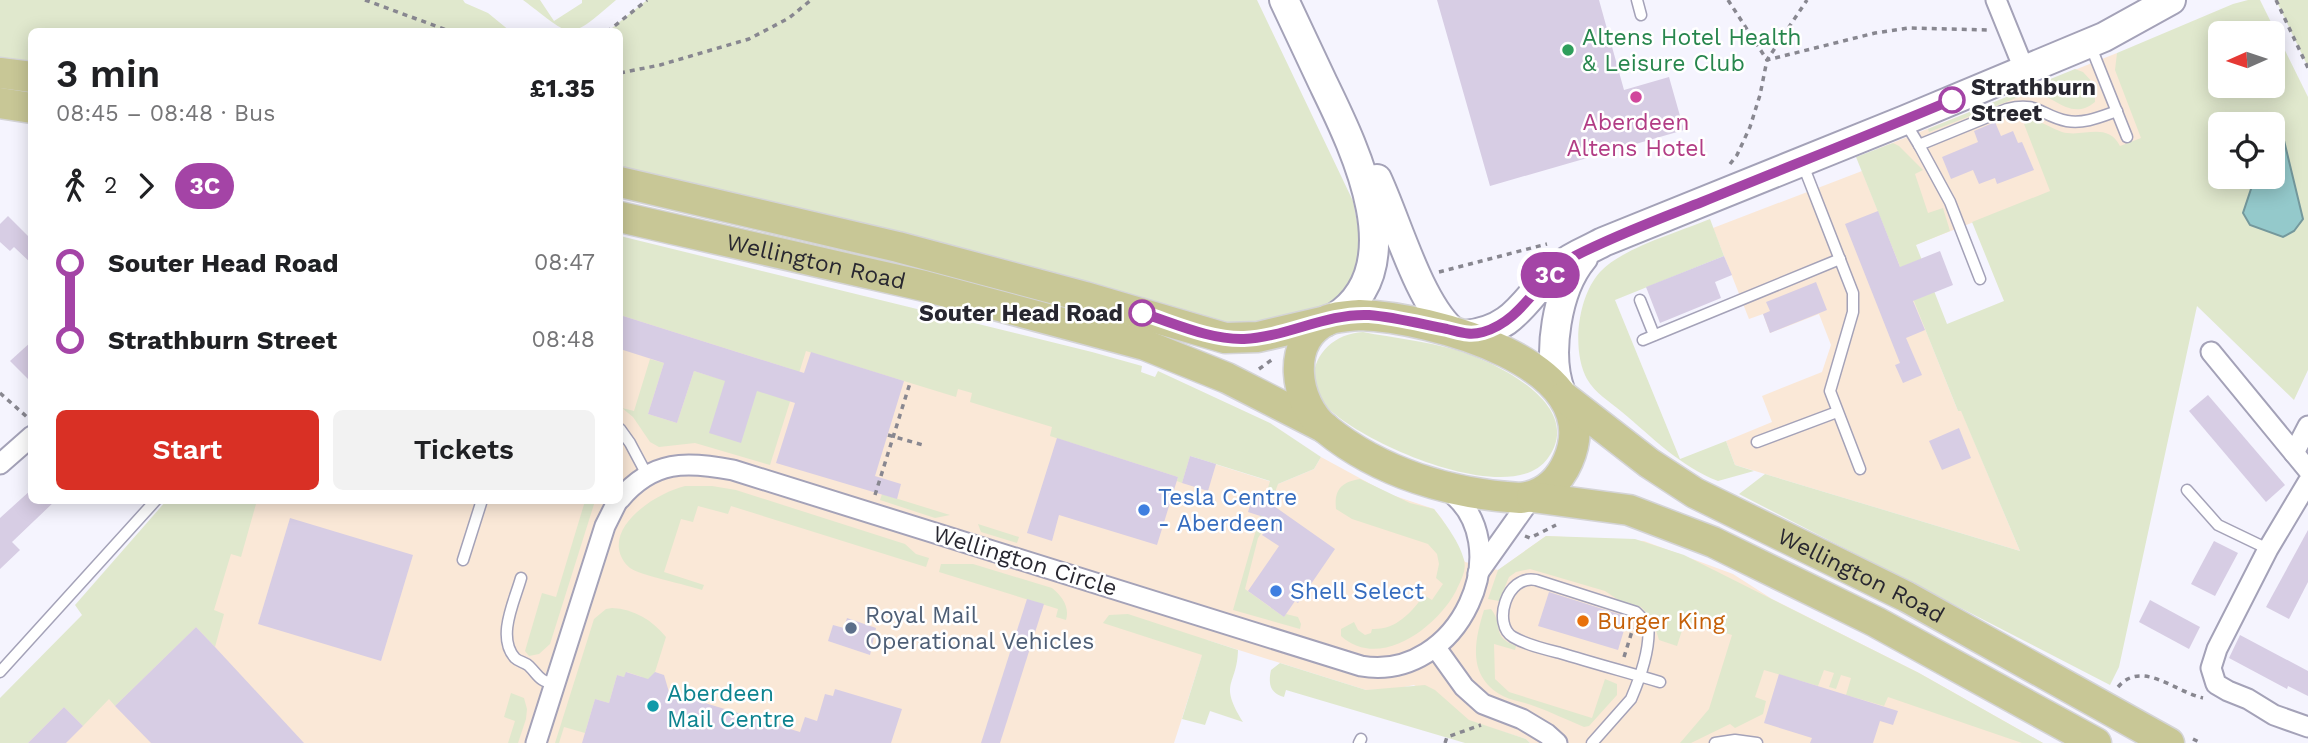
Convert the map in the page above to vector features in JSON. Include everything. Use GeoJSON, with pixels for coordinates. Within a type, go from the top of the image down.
{"type":"FeatureCollection","features":[{"type":"Feature","properties":{"kind":"main road"},"geometry":{"type":"LineString","coordinates":[[0,73],[28,76]]}},
{"type":"Feature","properties":{"kind":"main road"},"geometry":{"type":"LineString","coordinates":[[0,103],[28,107]]}},
{"type":"Feature","properties":{"kind":"main road","name":"Wellington Road"},"geometry":{"type":"LineString","coordinates":[[623,183],[898,247],[1225,338],[1258,337],[1360,315],[1381,316],[1458,332],[1523,363],[1649,463],[1695,493],[1907,597],[2109,709],[2179,740]]}},
{"type":"Feature","properties":{"kind":"main road","name":"Wellington Road"},"geometry":{"type":"LineString","coordinates":[[623,218],[924,286],[1145,345],[1227,378],[1325,428],[1394,470],[1441,485],[1513,498],[1532,497],[1629,510],[1703,538],[1875,622],[2096,743]]}},
{"type":"Feature","properties":{"kind":"main road"},"geometry":{"type":"LineString","coordinates":[[1325,428],[1307,402],[1298,374],[1304,343],[1312,332],[1330,320]]}},
{"type":"Feature","properties":{"kind":"main road"},"geometry":{"type":"LineString","coordinates":[[1532,497],[1556,481],[1571,454],[1575,424],[1570,405],[1562,395]]}},
{"type":"Feature","properties":{"kind":"street"},"geometry":{"type":"LineString","coordinates":[[1284,0],[1355,149],[1373,215],[1372,253],[1367,274],[1348,307],[1330,320]]}},
{"type":"Feature","properties":{"kind":"street"},"geometry":{"type":"LineString","coordinates":[[1996,0],[2024,69]]}},
{"type":"Feature","properties":{"kind":"street"},"geometry":{"type":"LineString","coordinates":[[1355,149],[1368,164],[1377,181],[1435,312],[1458,332],[1487,331],[1506,323],[1521,310],[1562,264],[1592,248],[2089,43],[2142,18],[2171,0]]}},
{"type":"Feature","properties":{"kind":"street"},"geometry":{"type":"LineString","coordinates":[[1562,395],[1555,378],[1556,328],[1568,279],[1592,248]]}},
{"type":"Feature","properties":{"kind":"street"},"geometry":{"type":"LineString","coordinates":[[2211,352],[2308,470]]}},
{"type":"Feature","properties":{"kind":"street"},"geometry":{"type":"LineString","coordinates":[[2294,453],[2308,426]]}},
{"type":"Feature","properties":{"kind":"street"},"geometry":{"type":"LineString","coordinates":[[0,464],[28,440]]}},
{"type":"Feature","properties":{"kind":"street","name":"Wellington Circle"},"geometry":{"type":"LineString","coordinates":[[623,496],[647,475],[679,464],[703,464],[733,470],[1361,666],[1376,668],[1400,666],[1436,648],[1458,623],[1474,590],[1479,550],[1471,520],[1459,500],[1441,485]]}},
{"type":"Feature","properties":{"kind":"street"},"geometry":{"type":"LineString","coordinates":[[2308,482],[2268,549],[2217,649],[2211,668],[2216,684],[2274,715],[2308,727]]}},
{"type":"Feature","properties":{"kind":"street","name":"Wellington Circle"},"geometry":{"type":"LineString","coordinates":[[1478,573],[1532,497]]}},
{"type":"Feature","properties":{"kind":"street","name":"Wellington Circle"},"geometry":{"type":"LineString","coordinates":[[536,743],[605,526],[617,504]]}},
{"type":"Feature","properties":{"kind":"street"},"geometry":{"type":"LineString","coordinates":[[1436,648],[1452,672],[1476,699],[1490,709],[1539,729],[1557,743]]}},
{"type":"Feature","properties":{"kind":"lane"},"geometry":{"type":"LineString","coordinates":[[1637,0],[1641,15]]}},
{"type":"Feature","properties":{"kind":"lane"},"geometry":{"type":"LineString","coordinates":[[2089,43],[2127,137]]}},
{"type":"Feature","properties":{"kind":"lane"},"geometry":{"type":"LineString","coordinates":[[1919,145],[2020,106],[2040,109],[2061,120],[2079,122],[2117,111]]}},
{"type":"Feature","properties":{"kind":"lane"},"geometry":{"type":"LineString","coordinates":[[1905,121],[1950,202],[1980,279]]}},
{"type":"Feature","properties":{"kind":"lane"},"geometry":{"type":"LineString","coordinates":[[1802,161],[1854,302],[1830,391],[1860,469]]}},
{"type":"Feature","properties":{"kind":"lane"},"geometry":{"type":"LineString","coordinates":[[1643,340],[1840,259]]}},
{"type":"Feature","properties":{"kind":"lane"},"geometry":{"type":"LineString","coordinates":[[1640,300],[1654,335]]}},
{"type":"Feature","properties":{"kind":"lane"},"geometry":{"type":"LineString","coordinates":[[1757,442],[1837,412]]}},
{"type":"Feature","properties":{"kind":"lane"},"geometry":{"type":"LineString","coordinates":[[623,433],[647,475]]}},
{"type":"Feature","properties":{"kind":"lane"},"geometry":{"type":"LineString","coordinates":[[2188,489],[2218,525],[2268,549]]}},
{"type":"Feature","properties":{"kind":"lane"},"geometry":{"type":"LineString","coordinates":[[0,672],[152,504]]}},
{"type":"Feature","properties":{"kind":"lane"},"geometry":{"type":"LineString","coordinates":[[463,560],[481,504]]}},
{"type":"Feature","properties":{"kind":"lane"},"geometry":{"type":"LineString","coordinates":[[521,578],[508,624],[509,646],[514,657],[527,664],[540,680],[554,684]]}},
{"type":"Feature","properties":{"kind":"lane"},"geometry":{"type":"LineString","coordinates":[[1592,743],[1628,704],[1639,676],[1649,631],[1644,618],[1638,612],[1536,580],[1520,580],[1510,592],[1503,613],[1504,627],[1513,638],[1534,646],[1639,676],[1660,682]]}},
{"type":"Feature","properties":{"kind":"lane"},"geometry":{"type":"LineString","coordinates":[[1715,743],[1735,740],[1757,743]]}},
{"type":"Feature","properties":{"kind":"path"},"geometry":{"type":"LineString","coordinates":[[365,0],[441,28]]}},
{"type":"Feature","properties":{"kind":"path"},"geometry":{"type":"LineString","coordinates":[[612,28],[647,0]]}},
{"type":"Feature","properties":{"kind":"path"},"geometry":{"type":"LineString","coordinates":[[623,72],[660,65],[749,39],[789,18],[811,0]]}},
{"type":"Feature","properties":{"kind":"path"},"geometry":{"type":"LineString","coordinates":[[1728,0],[1767,60]]}},
{"type":"Feature","properties":{"kind":"path"},"geometry":{"type":"LineString","coordinates":[[1729,165],[1737,155],[1750,127],[1767,60],[1807,0]]}},
{"type":"Feature","properties":{"kind":"path"},"geometry":{"type":"LineString","coordinates":[[2276,0],[2308,68]]}},
{"type":"Feature","properties":{"kind":"path"},"geometry":{"type":"LineString","coordinates":[[1767,60],[1875,33],[1909,28],[2007,31]]}},
{"type":"Feature","properties":{"kind":"path"},"geometry":{"type":"LineString","coordinates":[[1418,278],[1548,244]]}},
{"type":"Feature","properties":{"kind":"path"},"geometry":{"type":"LineString","coordinates":[[870,513],[910,383]]}},
{"type":"Feature","properties":{"kind":"path"},"geometry":{"type":"LineString","coordinates":[[0,393],[28,418]]}},
{"type":"Feature","properties":{"kind":"path"},"geometry":{"type":"LineString","coordinates":[[888,435],[923,445]]}},
{"type":"Feature","properties":{"kind":"path"},"geometry":{"type":"LineString","coordinates":[[1509,531],[1530,538],[1563,524]]}},
{"type":"Feature","properties":{"kind":"path"},"geometry":{"type":"LineString","coordinates":[[1624,657],[1638,612]]}},
{"type":"Feature","properties":{"kind":"path"},"geometry":{"type":"LineString","coordinates":[[2109,709],[2119,685],[2127,678],[2139,674],[2196,696],[2220,701],[2228,691]]}},
{"type":"Feature","properties":{"kind":"path"},"geometry":{"type":"LineString","coordinates":[[1445,743],[1447,737],[1453,734],[1510,715]]}},
{"type":"Feature","properties":{"kind":"path"},"geometry":{"type":"LineString","coordinates":[[2179,740],[2201,743]]}},
{"type":"Feature","properties":{"kind":"shaded area"},"geometry":{"type":"Polygon","coordinates":[[[2117,53],[2156,151],[1915,245],[1877,149],[2117,53]]]}},
{"type":"Feature","properties":{"kind":"shaded area"},"geometry":{"type":"Polygon","coordinates":[[[1862,171],[1958,411],[1961,410],[2020,551],[1735,465],[1726,441],[1772,422],[1762,396],[1822,372],[1831,345],[1819,314],[1770,333],[1763,314],[1749,319],[1713,228],[1862,171]]]}},
{"type":"Feature","properties":{"kind":"shaded area"},"geometry":{"type":"Polygon","coordinates":[[[623,278],[1278,484],[1314,469],[1321,457],[1389,494],[1434,509],[1465,562],[1498,570],[1546,536],[1644,541],[1733,574],[1772,599],[1919,673],[2043,743],[1530,743],[1526,739],[1469,721],[1414,685],[1366,690],[1207,640],[1174,743],[0,743],[255,504],[623,504],[623,278]]]}},
{"type":"Feature","properties":{"kind":"green space"},"geometry":{"type":"Polygon","coordinates":[[[0,0],[463,0],[488,13],[506,28],[28,28],[28,77],[0,73],[0,0]]]}},
{"type":"Feature","properties":{"kind":"green space"},"geometry":{"type":"Polygon","coordinates":[[[523,0],[540,0],[554,21],[582,3],[582,0],[616,0],[580,28],[562,28],[523,0]]]}},
{"type":"Feature","properties":{"kind":"green space"},"geometry":{"type":"Polygon","coordinates":[[[647,0],[1257,0],[1353,201],[1367,274],[1354,300],[1272,334],[623,183],[623,28],[612,28],[647,0]]]}},
{"type":"Feature","properties":{"kind":"green space"},"geometry":{"type":"Polygon","coordinates":[[[2260,0],[2270,21],[2208,21],[2208,98],[2286,98],[2286,53],[2308,97],[2308,370],[2294,400],[2197,306],[2119,667],[2110,685],[1739,494],[1765,474],[2020,551],[1961,411],[1958,411],[1856,157],[1893,143],[1923,170],[1915,174],[1928,213],[1943,208],[1950,231],[1916,245],[1947,324],[2004,301],[1972,222],[2050,191],[2024,124],[2035,120],[2062,132],[2101,132],[2115,138],[2120,146],[2141,138],[2115,70],[2117,53],[2233,4],[2260,0]]]}},
{"type":"Feature","properties":{"kind":"green space"},"geometry":{"type":"Polygon","coordinates":[[[2276,0],[2308,0],[2308,67],[2276,0]]]}},
{"type":"Feature","properties":{"kind":"green space"},"geometry":{"type":"Polygon","coordinates":[[[2075,69],[2083,72],[2095,85],[2095,102],[2086,108],[2069,108],[2038,94],[2029,93],[1929,132],[1928,129],[2075,69]]]}},
{"type":"Feature","properties":{"kind":"green space"},"geometry":{"type":"Polygon","coordinates":[[[1710,219],[1724,256],[1615,300],[1680,459],[1726,441],[1735,465],[1754,471],[1718,481],[1679,460],[1594,389],[1582,367],[1578,339],[1586,295],[1600,272],[1636,248],[1710,219]]]}},
{"type":"Feature","properties":{"kind":"green space"},"geometry":{"type":"Polygon","coordinates":[[[623,237],[1142,366],[1141,372],[1155,377],[1158,371],[1270,423],[1321,457],[1314,469],[1278,484],[1272,500],[1272,517],[1258,538],[1245,589],[1284,617],[1286,614],[1298,617],[1300,629],[1233,610],[1270,481],[1190,456],[1182,483],[1177,481],[1178,477],[1050,436],[1052,427],[970,402],[972,393],[958,389],[956,397],[806,351],[770,465],[695,443],[659,447],[650,442],[633,417],[623,409],[634,411],[650,359],[664,363],[648,414],[677,423],[694,371],[782,398],[791,369],[623,316],[623,237]]]}},
{"type":"Feature","properties":{"kind":"green space"},"geometry":{"type":"Polygon","coordinates":[[[1363,332],[1456,350],[1513,375],[1546,404],[1555,420],[1557,439],[1548,458],[1530,472],[1503,477],[1471,474],[1437,466],[1402,453],[1345,422],[1327,407],[1318,395],[1314,382],[1315,370],[1326,348],[1336,340],[1363,332]]]}},
{"type":"Feature","properties":{"kind":"green space"},"geometry":{"type":"Polygon","coordinates":[[[1360,479],[1410,503],[1434,509],[1456,540],[1465,564],[1456,591],[1436,618],[1422,630],[1390,647],[1373,649],[1356,646],[1341,636],[1341,629],[1354,622],[1358,630],[1365,635],[1371,633],[1372,629],[1388,627],[1408,614],[1424,595],[1432,600],[1443,584],[1436,578],[1439,564],[1437,554],[1428,544],[1352,519],[1336,509],[1336,497],[1340,488],[1348,482],[1360,479]]]}},
{"type":"Feature","properties":{"kind":"green space"},"geometry":{"type":"Polygon","coordinates":[[[685,486],[712,486],[736,490],[905,544],[916,554],[929,558],[926,567],[731,506],[728,514],[698,506],[693,522],[681,519],[664,572],[704,585],[702,590],[630,568],[619,549],[624,527],[641,508],[664,494],[685,486]]]}},
{"type":"Feature","properties":{"kind":"green space"},"geometry":{"type":"Polygon","coordinates":[[[882,494],[950,515],[935,518],[880,500],[882,494]]]}},
{"type":"Feature","properties":{"kind":"green space"},"geometry":{"type":"Polygon","coordinates":[[[163,504],[256,504],[241,557],[231,554],[214,610],[224,614],[215,647],[196,627],[115,706],[109,699],[83,726],[64,707],[28,743],[0,743],[0,698],[82,615],[75,605],[163,504]]]}},
{"type":"Feature","properties":{"kind":"green space"},"geometry":{"type":"Polygon","coordinates":[[[584,504],[594,504],[550,644],[539,654],[529,656],[525,651],[542,593],[556,597],[584,504]]]}},
{"type":"Feature","properties":{"kind":"green space"},"geometry":{"type":"Polygon","coordinates":[[[978,524],[1019,537],[1017,543],[981,532],[978,524]]]}},
{"type":"Feature","properties":{"kind":"green space"},"geometry":{"type":"Polygon","coordinates":[[[1546,536],[1635,539],[1684,555],[1919,673],[2043,743],[2022,743],[1888,697],[1884,706],[1846,695],[1851,678],[1841,675],[1836,689],[1829,687],[1834,673],[1824,670],[1818,686],[1764,670],[1755,697],[1766,701],[1763,714],[1735,728],[1730,724],[1691,743],[1680,743],[1709,709],[1732,635],[1685,621],[1677,646],[1659,640],[1653,620],[1641,607],[1620,601],[1605,591],[1530,569],[1516,572],[1509,577],[1499,601],[1488,599],[1498,570],[1546,536]]]}},
{"type":"Feature","properties":{"kind":"green space"},"geometry":{"type":"Polygon","coordinates":[[[941,564],[973,564],[1052,588],[1064,602],[1066,620],[1056,617],[1058,609],[939,572],[941,564]]]}},
{"type":"Feature","properties":{"kind":"green space"},"geometry":{"type":"Polygon","coordinates":[[[612,608],[642,617],[655,625],[666,637],[655,672],[647,686],[642,677],[627,672],[624,677],[617,675],[609,703],[595,699],[585,733],[564,727],[559,743],[555,743],[594,619],[606,609],[612,608]]]}},
{"type":"Feature","properties":{"kind":"green space"},"geometry":{"type":"Polygon","coordinates":[[[1491,609],[1500,634],[1516,646],[1515,650],[1494,644],[1495,679],[1509,692],[1592,718],[1605,679],[1617,684],[1617,695],[1589,726],[1584,727],[1540,708],[1507,698],[1483,679],[1476,658],[1476,646],[1484,610],[1491,609]]]}},
{"type":"Feature","properties":{"kind":"green space"},"geometry":{"type":"Polygon","coordinates":[[[1128,614],[1238,650],[1230,691],[1243,722],[1210,711],[1205,725],[1182,719],[1202,655],[1103,623],[1109,615],[1128,614]]]}},
{"type":"Feature","properties":{"kind":"green space"},"geometry":{"type":"Polygon","coordinates":[[[1280,663],[1366,690],[1425,685],[1435,690],[1469,720],[1526,739],[1530,743],[1465,743],[1286,690],[1284,697],[1276,693],[1270,684],[1271,670],[1280,663]]]}},
{"type":"Feature","properties":{"kind":"green space"},"geometry":{"type":"Polygon","coordinates":[[[511,693],[524,698],[527,709],[518,743],[508,743],[515,721],[504,717],[511,693]]]}},
{"type":"Feature","properties":{"kind":"water"},"geometry":{"type":"Polygon","coordinates":[[[2285,145],[2303,219],[2294,231],[2283,237],[2250,225],[2243,213],[2251,189],[2285,189],[2285,145]]]}},
{"type":"Feature","properties":{"kind":"building","name":"Aberdeen Altens Hotel"},"geometry":{"type":"Polygon","coordinates":[[[1437,0],[1599,0],[1624,90],[1669,77],[1684,130],[1490,186],[1437,0]]]}},
{"type":"Feature","properties":{"kind":"building"},"geometry":{"type":"Polygon","coordinates":[[[1995,122],[2001,136],[2013,131],[2018,143],[2022,142],[2034,170],[1997,184],[1995,178],[1979,184],[1973,170],[1951,179],[1942,157],[1978,142],[1974,131],[1995,122]]]}},
{"type":"Feature","properties":{"kind":"building"},"geometry":{"type":"Polygon","coordinates":[[[1878,211],[1900,267],[1940,251],[1953,285],[1913,301],[1925,330],[1906,338],[1922,375],[1903,383],[1895,365],[1900,363],[1845,224],[1878,211]]]}},
{"type":"Feature","properties":{"kind":"building"},"geometry":{"type":"Polygon","coordinates":[[[8,216],[28,236],[28,260],[14,247],[10,251],[0,242],[0,224],[8,216]]]}},
{"type":"Feature","properties":{"kind":"building"},"geometry":{"type":"Polygon","coordinates":[[[1724,256],[1732,275],[1715,282],[1721,298],[1660,323],[1646,287],[1724,256]]]}},
{"type":"Feature","properties":{"kind":"building"},"geometry":{"type":"Polygon","coordinates":[[[1816,282],[1827,310],[1770,333],[1763,314],[1770,311],[1766,302],[1816,282]]]}},
{"type":"Feature","properties":{"kind":"building"},"geometry":{"type":"Polygon","coordinates":[[[623,316],[804,373],[811,352],[904,381],[875,476],[901,484],[897,499],[776,463],[795,403],[757,391],[741,443],[709,433],[725,381],[694,371],[677,423],[648,414],[664,363],[623,350],[623,316]]]}},
{"type":"Feature","properties":{"kind":"building"},"geometry":{"type":"Polygon","coordinates":[[[28,345],[28,379],[10,361],[28,345]]]}},
{"type":"Feature","properties":{"kind":"building"},"geometry":{"type":"Polygon","coordinates":[[[2208,395],[2285,485],[2266,502],[2189,411],[2208,395]]]}},
{"type":"Feature","properties":{"kind":"building"},"geometry":{"type":"Polygon","coordinates":[[[1959,428],[1971,458],[1942,470],[1929,441],[1959,428]]]}},
{"type":"Feature","properties":{"kind":"building"},"geometry":{"type":"Polygon","coordinates":[[[1057,438],[1178,477],[1157,545],[1059,515],[1052,541],[1027,533],[1057,438]]]}},
{"type":"Feature","properties":{"kind":"building"},"geometry":{"type":"Polygon","coordinates":[[[1190,456],[1216,464],[1208,491],[1182,483],[1190,456]]]}},
{"type":"Feature","properties":{"kind":"building"},"geometry":{"type":"Polygon","coordinates":[[[1254,492],[1335,549],[1298,603],[1295,601],[1284,617],[1248,591],[1279,546],[1262,535],[1273,520],[1248,512],[1254,492]]]}},
{"type":"Feature","properties":{"kind":"building"},"geometry":{"type":"Polygon","coordinates":[[[28,493],[28,504],[52,504],[12,542],[20,550],[0,569],[0,518],[28,493]]]}},
{"type":"Feature","properties":{"kind":"building"},"geometry":{"type":"Polygon","coordinates":[[[290,518],[413,555],[381,661],[258,624],[290,518]]]}},
{"type":"Feature","properties":{"kind":"building"},"geometry":{"type":"Polygon","coordinates":[[[2308,530],[2308,582],[2289,619],[2266,607],[2308,530]]]}},
{"type":"Feature","properties":{"kind":"building"},"geometry":{"type":"Polygon","coordinates":[[[2214,541],[2238,553],[2215,596],[2191,584],[2214,541]]]}},
{"type":"Feature","properties":{"kind":"building","name":"Burger King"},"geometry":{"type":"Polygon","coordinates":[[[1549,592],[1628,617],[1618,650],[1538,626],[1549,592]]]}},
{"type":"Feature","properties":{"kind":"building"},"geometry":{"type":"Polygon","coordinates":[[[1027,599],[1044,604],[1000,743],[981,743],[1027,599]]]}},
{"type":"Feature","properties":{"kind":"building"},"geometry":{"type":"Polygon","coordinates":[[[2150,600],[2200,627],[2189,649],[2139,622],[2150,600]]]}},
{"type":"Feature","properties":{"kind":"building"},"geometry":{"type":"Polygon","coordinates":[[[847,618],[876,628],[870,655],[828,641],[833,625],[844,628],[847,618]]]}},
{"type":"Feature","properties":{"kind":"building"},"geometry":{"type":"Polygon","coordinates":[[[196,627],[304,743],[151,743],[115,706],[196,627]]]}},
{"type":"Feature","properties":{"kind":"building"},"geometry":{"type":"Polygon","coordinates":[[[2240,635],[2308,671],[2308,696],[2288,686],[2287,689],[2229,658],[2240,635]]]}},
{"type":"Feature","properties":{"kind":"building","name":"Aberdeen Mail Centre"},"geometry":{"type":"Polygon","coordinates":[[[626,672],[648,679],[655,672],[664,675],[669,692],[800,732],[805,717],[817,721],[825,694],[833,696],[835,689],[902,709],[891,743],[582,743],[595,699],[609,703],[617,675],[624,677],[626,672]]]}},
{"type":"Feature","properties":{"kind":"building"},"geometry":{"type":"Polygon","coordinates":[[[1779,674],[1898,711],[1893,725],[1880,721],[1873,743],[1810,743],[1812,738],[1764,723],[1779,674]]]}},
{"type":"Feature","properties":{"kind":"building"},"geometry":{"type":"Polygon","coordinates":[[[64,707],[83,726],[66,743],[28,743],[64,707]]]}},
{"type":"Feature","properties":{"kind":"bus line","name":"3C"},"geometry":{"type":"LineString","coordinates":[[1142,313],[1225,338],[1250,338],[1334,318],[1360,315],[1392,318],[1465,335],[1477,334],[1506,323],[1521,310],[1555,270],[1577,254],[1952,100]]}},
{"type":"Feature","properties":{"kind":"place","name":"Altens Hotel Health & Leisure Club"},"geometry":{"type":"Point","coordinates":[1568,50]}},
{"type":"Feature","properties":{"kind":"place","name":"Aberdeen Altens Hotel"},"geometry":{"type":"Point","coordinates":[1636,97]}},
{"type":"Feature","properties":{"kind":"place","name":"Strathburn Street"},"geometry":{"type":"Point","coordinates":[1952,100]}},
{"type":"Feature","properties":{"kind":"place","name":"Souter Head Road"},"geometry":{"type":"Point","coordinates":[1142,313]}},
{"type":"Feature","properties":{"kind":"place","name":"Tesla Centre - Aberdeen"},"geometry":{"type":"Point","coordinates":[1144,510]}},
{"type":"Feature","properties":{"kind":"place","name":"Shell Select"},"geometry":{"type":"Point","coordinates":[1276,591]}},
{"type":"Feature","properties":{"kind":"place","name":"Burger King"},"geometry":{"type":"Point","coordinates":[1583,621]}},
{"type":"Feature","properties":{"kind":"place","name":"Royal Mail Operational Vehicles"},"geometry":{"type":"Point","coordinates":[851,628]}},
{"type":"Feature","properties":{"kind":"place","name":"Aberdeen Mail Centre"},"geometry":{"type":"Point","coordinates":[653,706]}}]}
